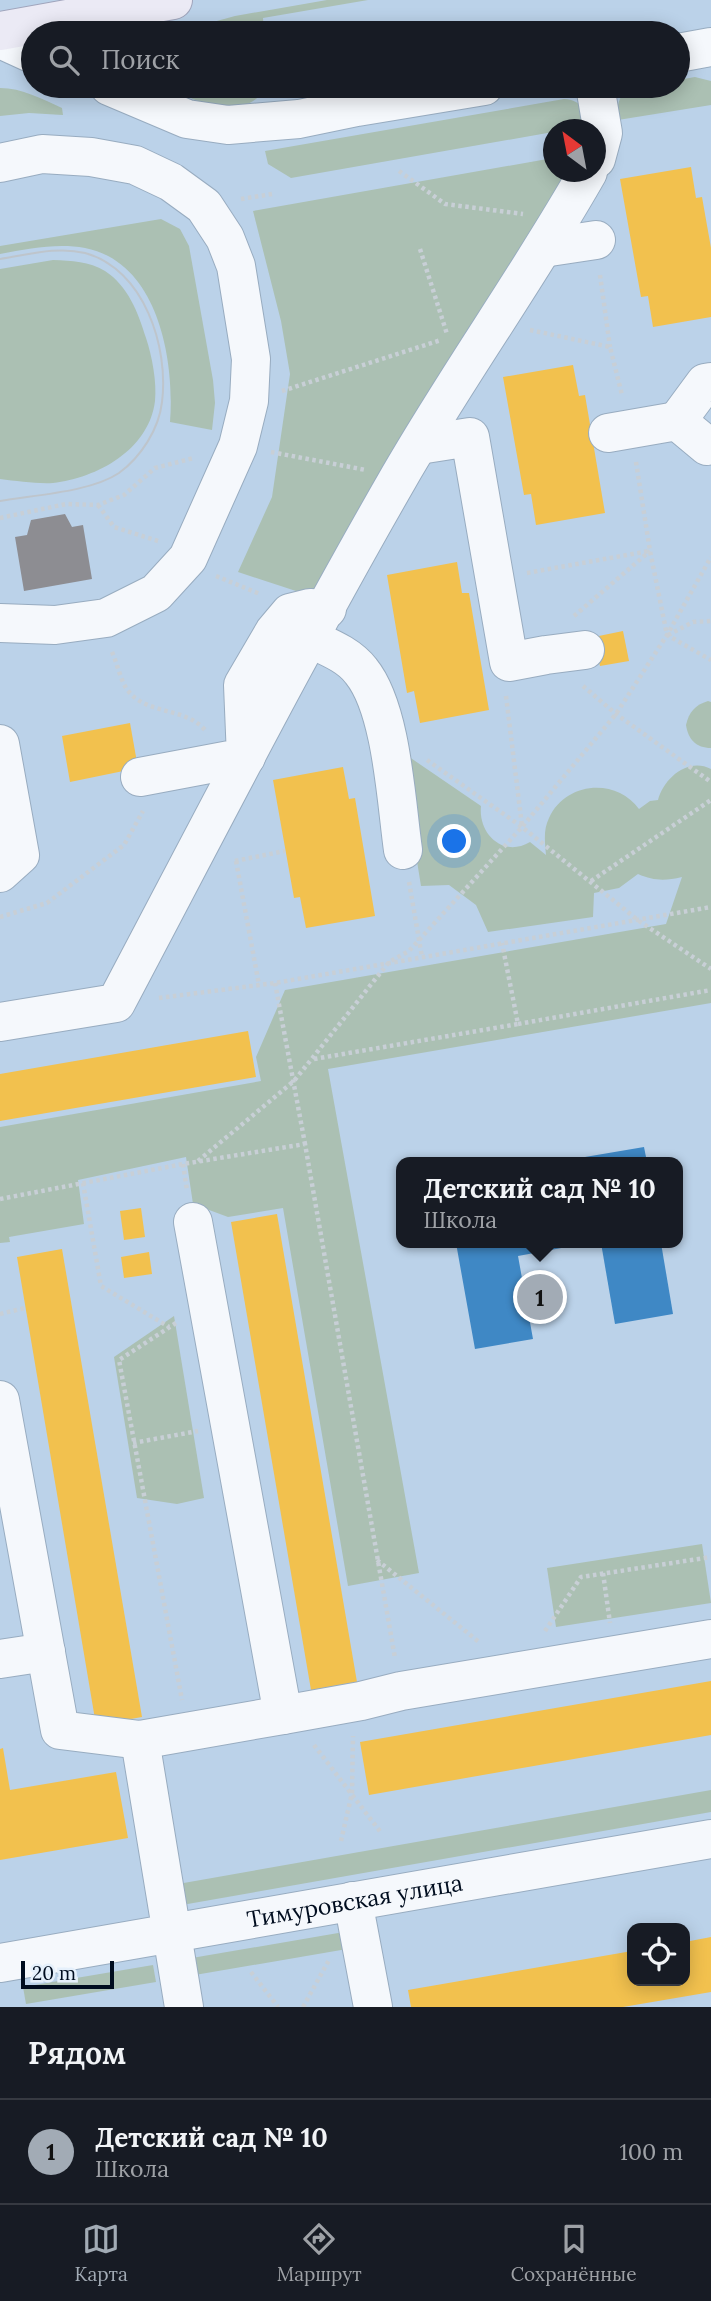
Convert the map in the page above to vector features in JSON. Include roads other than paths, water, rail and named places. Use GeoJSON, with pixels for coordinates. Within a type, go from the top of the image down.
{"type":"FeatureCollection","features":[{"type":"Feature","properties":{"kind":"main road"},"geometry":{"type":"LineString","coordinates":[[56,21],[173,0]]}},
{"type":"Feature","properties":{"kind":"main road"},"geometry":{"type":"LineString","coordinates":[[0,31],[21,27]]}},
{"type":"Feature","properties":{"kind":"street"},"geometry":{"type":"LineString","coordinates":[[0,39],[21,49]]}},
{"type":"Feature","properties":{"kind":"street"},"geometry":{"type":"LineString","coordinates":[[690,51],[711,47]]}},
{"type":"Feature","properties":{"kind":"street"},"geometry":{"type":"LineString","coordinates":[[137,98],[187,119],[228,125],[299,119],[411,98]]}},
{"type":"Feature","properties":{"kind":"street"},"geometry":{"type":"LineString","coordinates":[[597,98],[601,119]]}},
{"type":"Feature","properties":{"kind":"street"},"geometry":{"type":"LineString","coordinates":[[0,163],[42,155],[91,157],[135,165],[171,182],[204,206],[225,238],[236,266],[251,359],[249,401],[238,446],[188,558],[156,593],[106,618],[55,625],[0,623]]}},
{"type":"Feature","properties":{"kind":"street"},"geometry":{"type":"LineString","coordinates":[[319,624],[419,445],[583,182]]}},
{"type":"Feature","properties":{"kind":"street"},"geometry":{"type":"LineString","coordinates":[[552,233],[596,240]]}},
{"type":"Feature","properties":{"kind":"street"},"geometry":{"type":"LineString","coordinates":[[619,432],[677,421],[705,383],[711,382]]}},
{"type":"Feature","properties":{"kind":"street"},"geometry":{"type":"LineString","coordinates":[[677,421],[708,446],[711,445]]}},
{"type":"Feature","properties":{"kind":"street"},"geometry":{"type":"LineString","coordinates":[[419,445],[470,437],[509,662],[585,650]]}},
{"type":"Feature","properties":{"kind":"street"},"geometry":{"type":"LineString","coordinates":[[0,1022],[116,1003],[201,842],[232,760],[243,685],[274,632],[290,613],[310,608],[342,655],[360,670],[375,693],[386,731],[403,850]]}},
{"type":"Feature","properties":{"kind":"street"},"geometry":{"type":"LineString","coordinates":[[0,744],[20,855],[0,873]]}},
{"type":"Feature","properties":{"kind":"street"},"geometry":{"type":"LineString","coordinates":[[140,777],[232,760]]}},
{"type":"Feature","properties":{"kind":"street"},"geometry":{"type":"LineString","coordinates":[[193,1222],[283,1715]]}},
{"type":"Feature","properties":{"kind":"street"},"geometry":{"type":"LineString","coordinates":[[0,1400],[60,1730],[141,1740],[361,1701],[401,1691],[711,1639]]}},
{"type":"Feature","properties":{"kind":"street"},"geometry":{"type":"LineString","coordinates":[[0,1659],[46,1652]]}},
{"type":"Feature","properties":{"kind":"street"},"geometry":{"type":"LineString","coordinates":[[141,1740],[184,2007]]}},
{"type":"Feature","properties":{"kind":"street","name":"Тимуровская улица"},"geometry":{"type":"LineString","coordinates":[[0,1963],[711,1839]]}},
{"type":"Feature","properties":{"kind":"street"},"geometry":{"type":"LineString","coordinates":[[353,1901],[373,2007]]}},
{"type":"Feature","properties":{"kind":"tram line"},"geometry":{"type":"LineString","coordinates":[[0,259],[64,250],[85,253],[106,262],[123,275],[148,313],[156,335],[163,380],[162,402],[153,432],[141,451],[119,473],[78,489],[0,501]]}},
{"type":"Feature","properties":{"kind":"place","name":"Детский сад № 10"},"geometry":{"type":"Point","coordinates":[540,1297]}}]}
